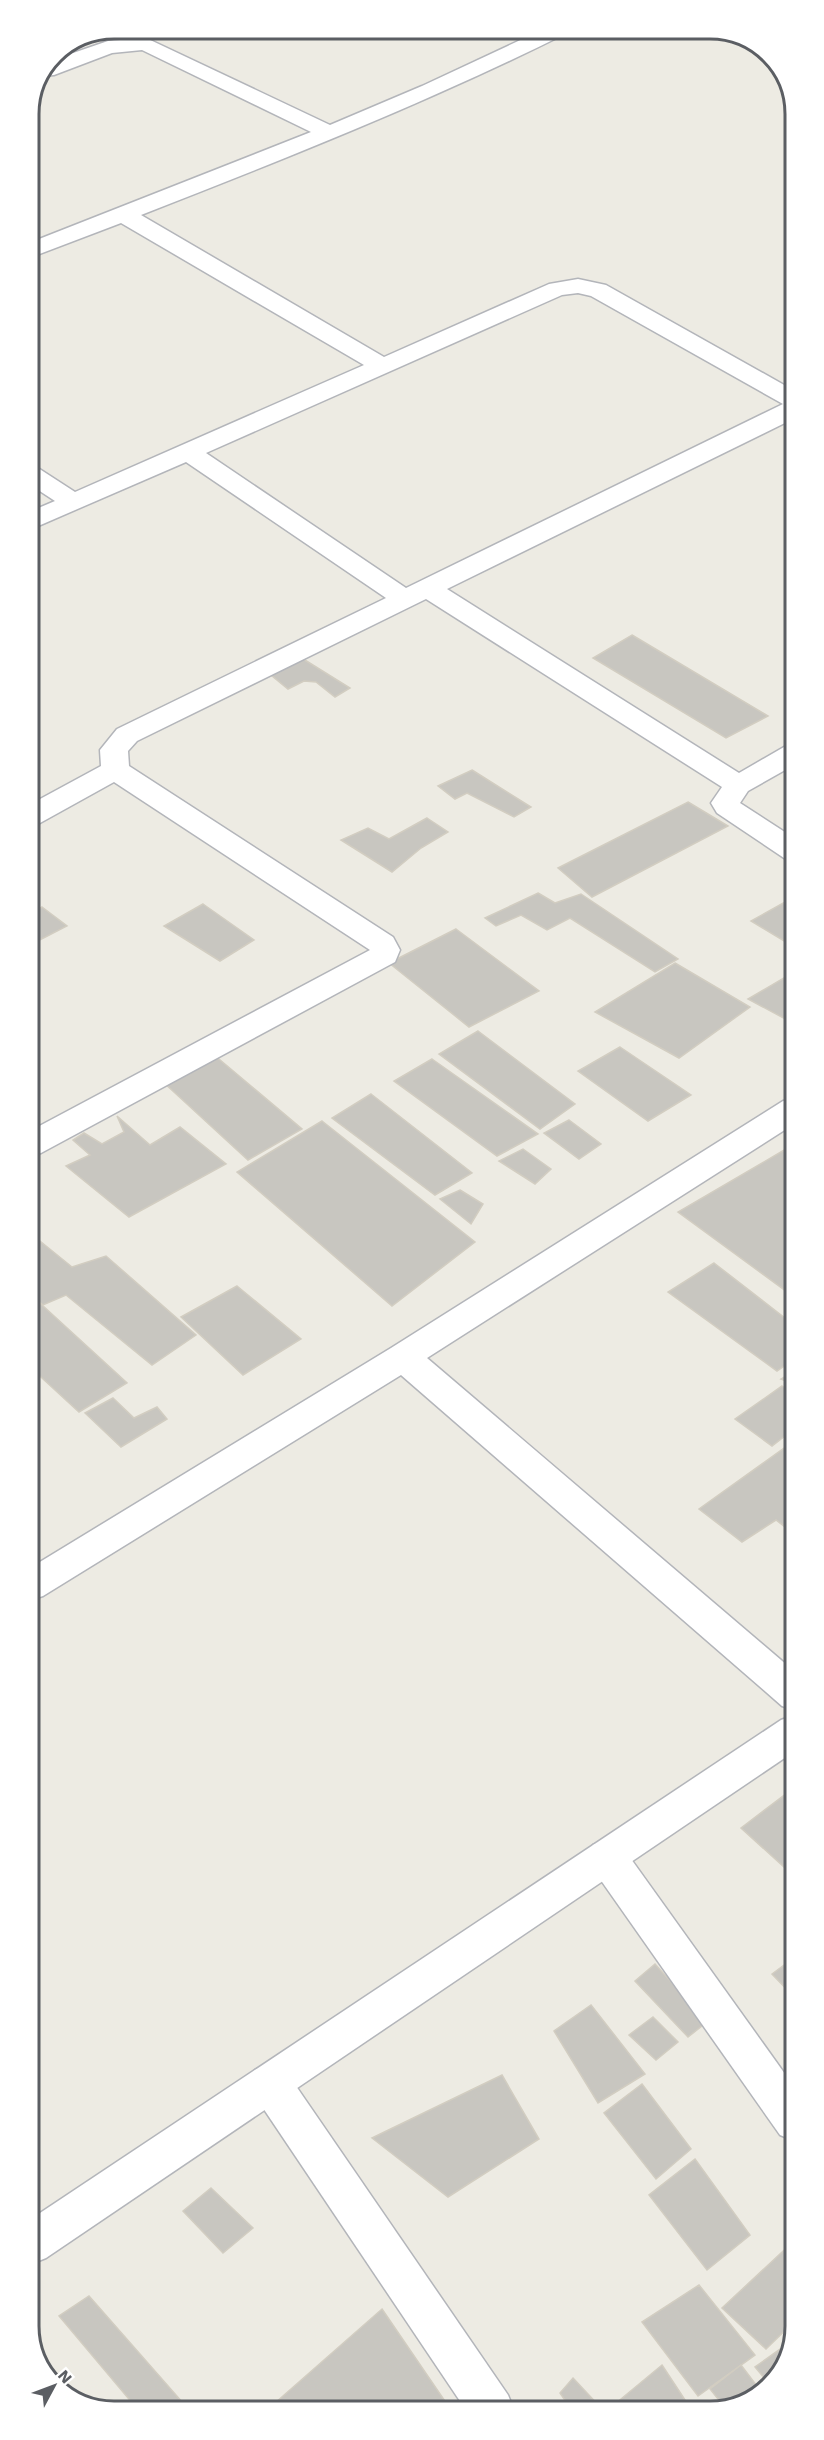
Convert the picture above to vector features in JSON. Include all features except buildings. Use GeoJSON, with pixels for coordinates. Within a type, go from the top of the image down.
{"type":"FeatureCollection","features":[{"type":"Feature","properties":{"kind":"street"},"geometry":{"type":"LineString","coordinates":[[39,247],[425,93],[539,39]]}},
{"type":"Feature","properties":{"kind":"street"},"geometry":{"type":"LineString","coordinates":[[57,66],[110,46],[128,42],[146,44],[328,132]]}},
{"type":"Feature","properties":{"kind":"street"},"geometry":{"type":"LineString","coordinates":[[122,214],[384,367]]}},
{"type":"Feature","properties":{"kind":"street"},"geometry":{"type":"LineString","coordinates":[[39,517],[557,289],[578,286],[598,290],[785,395]]}},
{"type":"Feature","properties":{"kind":"street"},"geometry":{"type":"LineString","coordinates":[[115,770],[114,750],[127,735],[785,413]]}},
{"type":"Feature","properties":{"kind":"street"},"geometry":{"type":"LineString","coordinates":[[188,452],[416,593],[738,785]]}},
{"type":"Feature","properties":{"kind":"street"},"geometry":{"type":"LineString","coordinates":[[39,480],[73,502]]}},
{"type":"Feature","properties":{"kind":"street"},"geometry":{"type":"LineString","coordinates":[[785,758],[738,785],[725,803],[727,807],[785,846]]}},
{"type":"Feature","properties":{"kind":"street"},"geometry":{"type":"LineString","coordinates":[[39,812],[115,770]]}},
{"type":"Feature","properties":{"kind":"street"},"geometry":{"type":"LineString","coordinates":[[39,1141],[384,955],[385,950],[382,945],[115,770]]}},
{"type":"Feature","properties":{"kind":"street"},"geometry":{"type":"LineString","coordinates":[[39,1580],[403,1357],[785,1115]]}},
{"type":"Feature","properties":{"kind":"street"},"geometry":{"type":"LineString","coordinates":[[403,1357],[785,1686]]}},
{"type":"Feature","properties":{"kind":"street"},"geometry":{"type":"LineString","coordinates":[[39,2239],[785,1738]]}},
{"type":"Feature","properties":{"kind":"street"},"geometry":{"type":"LineString","coordinates":[[607,1857],[785,2108]]}},
{"type":"Feature","properties":{"kind":"street"},"geometry":{"type":"LineString","coordinates":[[270,2083],[486,2401]]}}]}
